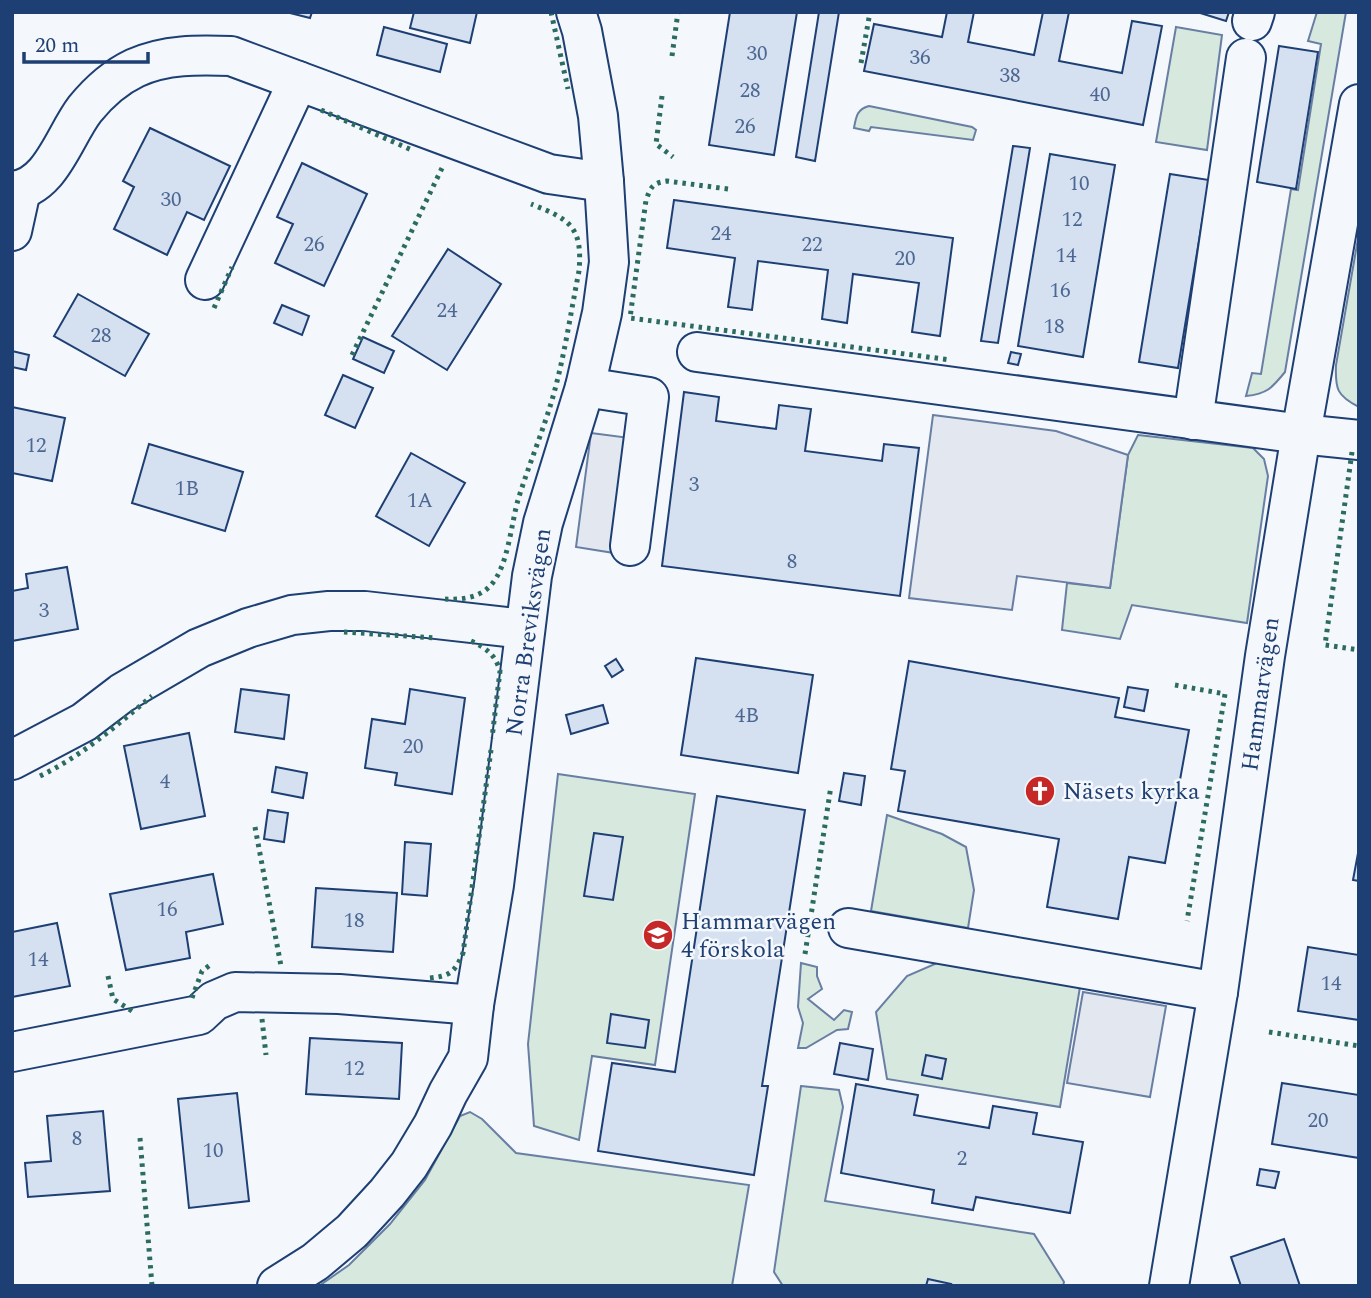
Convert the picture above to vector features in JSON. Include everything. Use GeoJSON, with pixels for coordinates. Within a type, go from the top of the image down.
{"type":"FeatureCollection","features":[{"type":"Feature","properties":{"kind":"street","name":"Norra Breviksvägen"},"geometry":{"type":"LineString","coordinates":[[277,1286],[315,1262],[352,1231],[387,1193],[409,1165],[433,1125],[468,1058],[494,885],[532,576],[543,523],[585,387],[602,313],[609,262],[598,116],[576,12]]}},
{"type":"Feature","properties":{"kind":"street"},"geometry":{"type":"LineString","coordinates":[[12,231],[17,190],[36,184],[85,110],[106,87],[133,68],[160,59],[188,55],[231,56],[549,173],[604,182]]}},
{"type":"Feature","properties":{"kind":"street"},"geometry":{"type":"LineString","coordinates":[[1193,420],[1246,58]]}},
{"type":"Feature","properties":{"kind":"street"},"geometry":{"type":"LineString","coordinates":[[205,280],[298,81]]}},
{"type":"Feature","properties":{"kind":"street","name":"Hammarvägen"},"geometry":{"type":"LineString","coordinates":[[1168,1286],[1218,992],[1265,656],[1359,104]]}},
{"type":"Feature","properties":{"kind":"street"},"geometry":{"type":"LineString","coordinates":[[697,352],[1359,440]]}},
{"type":"Feature","properties":{"kind":"street"},"geometry":{"type":"LineString","coordinates":[[585,387],[649,397],[630,546]]}},
{"type":"Feature","properties":{"kind":"street"},"geometry":{"type":"LineString","coordinates":[[12,760],[84,722],[122,693],[200,648],[248,628],[292,615],[365,611],[525,629]]}},
{"type":"Feature","properties":{"kind":"street"},"geometry":{"type":"LineString","coordinates":[[848,928],[1218,992]]}},
{"type":"Feature","properties":{"kind":"street"},"geometry":{"type":"LineString","coordinates":[[12,1052],[198,1015],[215,1001],[235,992],[339,994],[474,1005]]}},
{"type":"Feature","properties":{"kind":"shaded area"},"geometry":{"type":"Polygon","coordinates":[[[1317,12],[1346,12],[1285,372],[1268,389],[1246,396],[1252,373],[1261,374],[1291,189],[1298,190],[1321,44],[1308,41],[1317,12]]]}},
{"type":"Feature","properties":{"kind":"shaded area"},"geometry":{"type":"Polygon","coordinates":[[[1176,27],[1222,35],[1207,150],[1156,142],[1176,27]]]}},
{"type":"Feature","properties":{"kind":"shaded area"},"geometry":{"type":"Polygon","coordinates":[[[869,106],[976,130],[973,140],[871,127],[869,131],[854,128],[860,111],[869,106]]]}},
{"type":"Feature","properties":{"kind":"shaded area"},"geometry":{"type":"Polygon","coordinates":[[[1359,233],[1359,407],[1339,391],[1336,365],[1359,233]]]}},
{"type":"Feature","properties":{"kind":"shaded area"},"geometry":{"type":"Polygon","coordinates":[[[933,415],[1056,431],[1128,455],[1110,588],[1017,576],[1012,610],[909,598],[933,415]]]}},
{"type":"Feature","properties":{"kind":"shaded area"},"geometry":{"type":"Polygon","coordinates":[[[591,433],[630,438],[614,553],[576,547],[591,433]]]}},
{"type":"Feature","properties":{"kind":"shaded area"},"geometry":{"type":"Polygon","coordinates":[[[1138,435],[1253,448],[1264,459],[1268,476],[1247,623],[1132,605],[1120,639],[1062,630],[1067,583],[1110,588],[1128,455],[1138,435]]]}},
{"type":"Feature","properties":{"kind":"shaded area"},"geometry":{"type":"Polygon","coordinates":[[[558,774],[695,794],[655,1065],[592,1056],[579,1140],[534,1126],[528,1044],[558,774]]]}},
{"type":"Feature","properties":{"kind":"shaded area"},"geometry":{"type":"Polygon","coordinates":[[[887,815],[942,834],[966,847],[974,890],[968,928],[871,911],[887,815]]]}},
{"type":"Feature","properties":{"kind":"shaded area"},"geometry":{"type":"Polygon","coordinates":[[[801,963],[817,967],[822,989],[808,999],[834,1020],[844,1010],[852,1012],[848,1029],[837,1030],[806,1048],[798,1048],[803,1023],[798,1007],[801,963]]]}},
{"type":"Feature","properties":{"kind":"shaded area"},"geometry":{"type":"Polygon","coordinates":[[[937,963],[1080,987],[1060,1107],[887,1079],[876,1012],[907,976],[937,963]]]}},
{"type":"Feature","properties":{"kind":"shaded area"},"geometry":{"type":"Polygon","coordinates":[[[1083,992],[1166,1006],[1150,1097],[1067,1083],[1083,992]]]}},
{"type":"Feature","properties":{"kind":"shaded area"},"geometry":{"type":"Polygon","coordinates":[[[801,1086],[839,1090],[843,1107],[825,1201],[1034,1234],[1064,1282],[1063,1286],[783,1286],[774,1272],[801,1086]]]}},
{"type":"Feature","properties":{"kind":"shaded area"},"geometry":{"type":"Polygon","coordinates":[[[470,1112],[482,1119],[516,1153],[749,1185],[732,1286],[319,1286],[349,1265],[390,1224],[425,1180],[460,1116],[470,1112]]]}},
{"type":"Feature","properties":{"kind":"building"},"geometry":{"type":"Polygon","coordinates":[[[286,12],[312,12],[310,18],[286,12]]]}},
{"type":"Feature","properties":{"kind":"building"},"geometry":{"type":"Polygon","coordinates":[[[414,12],[477,12],[470,43],[410,28],[414,12]]]}},
{"type":"Feature","properties":{"kind":"building"},"geometry":{"type":"Polygon","coordinates":[[[730,12],[797,12],[774,155],[709,145],[730,12]]]}},
{"type":"Feature","properties":{"kind":"building"},"geometry":{"type":"Polygon","coordinates":[[[819,12],[839,12],[815,161],[796,157],[819,12]]]}},
{"type":"Feature","properties":{"kind":"building"},"geometry":{"type":"Polygon","coordinates":[[[947,12],[974,12],[968,42],[1034,55],[1043,12],[1069,12],[1059,61],[1122,73],[1132,21],[1162,26],[1143,125],[864,71],[874,24],[942,37],[947,12]]]}},
{"type":"Feature","properties":{"kind":"building"},"geometry":{"type":"Polygon","coordinates":[[[1197,12],[1229,12],[1226,21],[1197,12]]]}},
{"type":"Feature","properties":{"kind":"building"},"geometry":{"type":"Polygon","coordinates":[[[384,27],[447,44],[440,72],[377,55],[384,27]]]}},
{"type":"Feature","properties":{"kind":"building"},"geometry":{"type":"Polygon","coordinates":[[[1279,46],[1318,52],[1296,189],[1257,182],[1279,46]]]}},
{"type":"Feature","properties":{"kind":"building"},"geometry":{"type":"Polygon","coordinates":[[[150,128],[230,166],[204,220],[187,212],[167,255],[114,229],[134,187],[123,181],[150,128]]]}},
{"type":"Feature","properties":{"kind":"building"},"geometry":{"type":"Polygon","coordinates":[[[1013,146],[1030,148],[998,343],[981,341],[1013,146]]]}},
{"type":"Feature","properties":{"kind":"building"},"geometry":{"type":"Polygon","coordinates":[[[1050,154],[1115,165],[1083,357],[1018,346],[1050,154]]]}},
{"type":"Feature","properties":{"kind":"building"},"geometry":{"type":"Polygon","coordinates":[[[302,163],[367,194],[324,286],[275,263],[293,224],[277,217],[302,163]]]}},
{"type":"Feature","properties":{"kind":"building"},"geometry":{"type":"Polygon","coordinates":[[[1170,174],[1209,180],[1178,368],[1139,362],[1170,174]]]}},
{"type":"Feature","properties":{"kind":"building"},"geometry":{"type":"Polygon","coordinates":[[[674,200],[953,238],[940,336],[912,332],[919,283],[853,274],[847,323],[822,319],[828,270],[758,261],[752,310],[728,307],[735,258],[667,248],[674,200]]]}},
{"type":"Feature","properties":{"kind":"building"},"geometry":{"type":"Polygon","coordinates":[[[448,249],[501,284],[447,370],[392,336],[448,249]]]}},
{"type":"Feature","properties":{"kind":"building"},"geometry":{"type":"Polygon","coordinates":[[[78,294],[149,334],[125,376],[54,336],[78,294]]]}},
{"type":"Feature","properties":{"kind":"building"},"geometry":{"type":"Polygon","coordinates":[[[282,305],[309,316],[302,335],[274,323],[282,305]]]}},
{"type":"Feature","properties":{"kind":"building"},"geometry":{"type":"Polygon","coordinates":[[[363,337],[394,351],[384,373],[353,359],[363,337]]]}},
{"type":"Feature","properties":{"kind":"building"},"geometry":{"type":"Polygon","coordinates":[[[12,351],[29,355],[26,370],[12,367],[12,351]]]}},
{"type":"Feature","properties":{"kind":"building"},"geometry":{"type":"Polygon","coordinates":[[[1011,352],[1021,354],[1018,365],[1008,363],[1011,352]]]}},
{"type":"Feature","properties":{"kind":"building"},"geometry":{"type":"Polygon","coordinates":[[[343,375],[373,388],[355,428],[325,415],[343,375]]]}},
{"type":"Feature","properties":{"kind":"building"},"geometry":{"type":"Polygon","coordinates":[[[684,392],[719,397],[716,421],[776,429],[779,405],[811,409],[805,451],[882,461],[884,444],[919,448],[900,596],[662,566],[684,392]]]}},
{"type":"Feature","properties":{"kind":"building"},"geometry":{"type":"Polygon","coordinates":[[[12,407],[65,418],[52,481],[12,473],[12,407]]]}},
{"type":"Feature","properties":{"kind":"building"},"geometry":{"type":"Polygon","coordinates":[[[149,444],[243,472],[225,531],[132,503],[149,444]]]}},
{"type":"Feature","properties":{"kind":"building"},"geometry":{"type":"Polygon","coordinates":[[[411,453],[465,483],[429,546],[376,516],[411,453]]]}},
{"type":"Feature","properties":{"kind":"building"},"geometry":{"type":"Polygon","coordinates":[[[67,567],[78,629],[12,641],[12,591],[28,588],[26,574],[67,567]]]}},
{"type":"Feature","properties":{"kind":"building"},"geometry":{"type":"Polygon","coordinates":[[[696,658],[813,675],[798,773],[681,755],[696,658]]]}},
{"type":"Feature","properties":{"kind":"building"},"geometry":{"type":"Polygon","coordinates":[[[616,659],[623,670],[612,677],[605,666],[616,659]]]}},
{"type":"Feature","properties":{"kind":"building","name":"Näsets kyrka"},"geometry":{"type":"Polygon","coordinates":[[[909,661],[1119,698],[1115,717],[1189,730],[1165,863],[1129,857],[1118,919],[1047,907],[1059,839],[898,811],[905,771],[891,769],[909,661]]]}},
{"type":"Feature","properties":{"kind":"building"},"geometry":{"type":"Polygon","coordinates":[[[1128,687],[1148,690],[1144,711],[1124,707],[1128,687]]]}},
{"type":"Feature","properties":{"kind":"building"},"geometry":{"type":"Polygon","coordinates":[[[241,689],[289,695],[284,739],[235,732],[241,689]]]}},
{"type":"Feature","properties":{"kind":"building"},"geometry":{"type":"Polygon","coordinates":[[[410,689],[465,698],[452,794],[395,785],[397,773],[365,768],[372,719],[405,724],[410,689]]]}},
{"type":"Feature","properties":{"kind":"building"},"geometry":{"type":"Polygon","coordinates":[[[603,705],[608,723],[571,734],[566,715],[603,705]]]}},
{"type":"Feature","properties":{"kind":"building"},"geometry":{"type":"Polygon","coordinates":[[[189,733],[205,816],[141,829],[124,746],[189,733]]]}},
{"type":"Feature","properties":{"kind":"building"},"geometry":{"type":"Polygon","coordinates":[[[276,767],[307,773],[303,798],[272,792],[276,767]]]}},
{"type":"Feature","properties":{"kind":"building"},"geometry":{"type":"Polygon","coordinates":[[[844,773],[865,776],[861,805],[839,801],[844,773]]]}},
{"type":"Feature","properties":{"kind":"building"},"geometry":{"type":"Polygon","coordinates":[[[717,796],[805,810],[762,1086],[768,1086],[754,1175],[598,1151],[612,1063],[675,1072],[717,796]]]}},
{"type":"Feature","properties":{"kind":"building"},"geometry":{"type":"Polygon","coordinates":[[[268,810],[288,813],[284,842],[264,839],[268,810]]]}},
{"type":"Feature","properties":{"kind":"building"},"geometry":{"type":"Polygon","coordinates":[[[594,833],[623,837],[613,900],[584,896],[594,833]]]}},
{"type":"Feature","properties":{"kind":"building"},"geometry":{"type":"Polygon","coordinates":[[[405,842],[431,844],[427,896],[402,894],[405,842]]]}},
{"type":"Feature","properties":{"kind":"building"},"geometry":{"type":"Polygon","coordinates":[[[1359,848],[1359,881],[1353,880],[1359,848]]]}},
{"type":"Feature","properties":{"kind":"building"},"geometry":{"type":"Polygon","coordinates":[[[213,874],[223,924],[186,932],[190,958],[126,970],[110,894],[213,874]]]}},
{"type":"Feature","properties":{"kind":"building"},"geometry":{"type":"Polygon","coordinates":[[[316,888],[397,893],[393,952],[312,947],[316,888]]]}},
{"type":"Feature","properties":{"kind":"building"},"geometry":{"type":"Polygon","coordinates":[[[57,923],[70,986],[12,997],[12,932],[57,923]]]}},
{"type":"Feature","properties":{"kind":"building"},"geometry":{"type":"Polygon","coordinates":[[[1308,947],[1359,955],[1359,1020],[1298,1011],[1308,947]]]}},
{"type":"Feature","properties":{"kind":"building"},"geometry":{"type":"Polygon","coordinates":[[[611,1014],[649,1020],[645,1048],[607,1043],[611,1014]]]}},
{"type":"Feature","properties":{"kind":"building"},"geometry":{"type":"Polygon","coordinates":[[[310,1038],[402,1043],[399,1099],[306,1094],[310,1038]]]}},
{"type":"Feature","properties":{"kind":"building"},"geometry":{"type":"Polygon","coordinates":[[[840,1043],[873,1049],[868,1080],[834,1074],[840,1043]]]}},
{"type":"Feature","properties":{"kind":"building"},"geometry":{"type":"Polygon","coordinates":[[[926,1055],[946,1059],[942,1079],[922,1075],[926,1055]]]}},
{"type":"Feature","properties":{"kind":"building"},"geometry":{"type":"Polygon","coordinates":[[[1282,1083],[1359,1095],[1359,1158],[1272,1144],[1282,1083]]]}},
{"type":"Feature","properties":{"kind":"building"},"geometry":{"type":"Polygon","coordinates":[[[856,1084],[918,1095],[914,1115],[989,1128],[993,1106],[1037,1113],[1033,1134],[1083,1142],[1070,1213],[976,1197],[973,1210],[932,1203],[934,1190],[841,1173],[856,1084]]]}},
{"type":"Feature","properties":{"kind":"building"},"geometry":{"type":"Polygon","coordinates":[[[237,1093],[249,1201],[189,1208],[178,1099],[237,1093]]]}},
{"type":"Feature","properties":{"kind":"building"},"geometry":{"type":"Polygon","coordinates":[[[103,1111],[110,1191],[28,1197],[25,1163],[51,1161],[47,1116],[103,1111]]]}},
{"type":"Feature","properties":{"kind":"building"},"geometry":{"type":"Polygon","coordinates":[[[1260,1169],[1279,1172],[1275,1188],[1257,1185],[1260,1169]]]}},
{"type":"Feature","properties":{"kind":"building"},"geometry":{"type":"Polygon","coordinates":[[[1284,1239],[1300,1286],[1241,1286],[1231,1257],[1284,1239]]]}},
{"type":"Feature","properties":{"kind":"building"},"geometry":{"type":"Polygon","coordinates":[[[928,1279],[951,1284],[926,1286],[928,1279]]]}},
{"type":"Feature","properties":{"kind":"hedge"},"geometry":{"type":"LineString","coordinates":[[551,12],[568,89]]}},
{"type":"Feature","properties":{"kind":"hedge"},"geometry":{"type":"LineString","coordinates":[[672,56],[678,12]]}},
{"type":"Feature","properties":{"kind":"hedge"},"geometry":{"type":"LineString","coordinates":[[861,63],[870,12]]}},
{"type":"Feature","properties":{"kind":"hedge"},"geometry":{"type":"LineString","coordinates":[[662,96],[656,144],[673,157]]}},
{"type":"Feature","properties":{"kind":"hedge"},"geometry":{"type":"LineString","coordinates":[[321,110],[414,151]]}},
{"type":"Feature","properties":{"kind":"hedge"},"geometry":{"type":"LineString","coordinates":[[352,355],[443,166]]}},
{"type":"Feature","properties":{"kind":"hedge"},"geometry":{"type":"LineString","coordinates":[[728,189],[667,181],[655,184],[651,189],[646,200],[630,318],[951,360]]}},
{"type":"Feature","properties":{"kind":"hedge"},"geometry":{"type":"LineString","coordinates":[[445,599],[475,596],[490,586],[501,568],[518,500],[550,406],[561,363],[579,271],[579,244],[576,234],[564,220],[531,204]]}},
{"type":"Feature","properties":{"kind":"hedge"},"geometry":{"type":"LineString","coordinates":[[214,308],[232,267]]}},
{"type":"Feature","properties":{"kind":"hedge"},"geometry":{"type":"LineString","coordinates":[[1352,452],[1325,645],[1359,650]]}},
{"type":"Feature","properties":{"kind":"hedge"},"geometry":{"type":"LineString","coordinates":[[344,632],[436,638]]}},
{"type":"Feature","properties":{"kind":"hedge"},"geometry":{"type":"LineString","coordinates":[[471,641],[489,652],[500,671],[492,738]]}},
{"type":"Feature","properties":{"kind":"hedge"},"geometry":{"type":"LineString","coordinates":[[1175,685],[1225,694],[1187,921]]}},
{"type":"Feature","properties":{"kind":"hedge"},"geometry":{"type":"LineString","coordinates":[[40,776],[85,750],[152,696]]}},
{"type":"Feature","properties":{"kind":"hedge"},"geometry":{"type":"LineString","coordinates":[[430,978],[451,972],[463,953],[491,750]]}},
{"type":"Feature","properties":{"kind":"hedge"},"geometry":{"type":"LineString","coordinates":[[805,954],[831,786]]}},
{"type":"Feature","properties":{"kind":"hedge"},"geometry":{"type":"LineString","coordinates":[[255,827],[281,966]]}},
{"type":"Feature","properties":{"kind":"hedge"},"geometry":{"type":"LineString","coordinates":[[192,998],[202,971],[210,965]]}},
{"type":"Feature","properties":{"kind":"hedge"},"geometry":{"type":"LineString","coordinates":[[108,976],[113,999],[132,1011]]}},
{"type":"Feature","properties":{"kind":"hedge"},"geometry":{"type":"LineString","coordinates":[[262,1019],[266,1055]]}},
{"type":"Feature","properties":{"kind":"hedge"},"geometry":{"type":"LineString","coordinates":[[1269,1032],[1359,1046]]}},
{"type":"Feature","properties":{"kind":"hedge"},"geometry":{"type":"LineString","coordinates":[[140,1138],[152,1286]]}},
{"type":"Feature","properties":{"kind":"place","name":"Näsets kyrka"},"geometry":{"type":"Point","coordinates":[1040,791]}},
{"type":"Feature","properties":{"kind":"place","name":"Hammarvägen 4 förskola"},"geometry":{"type":"Point","coordinates":[658,935]}}]}
